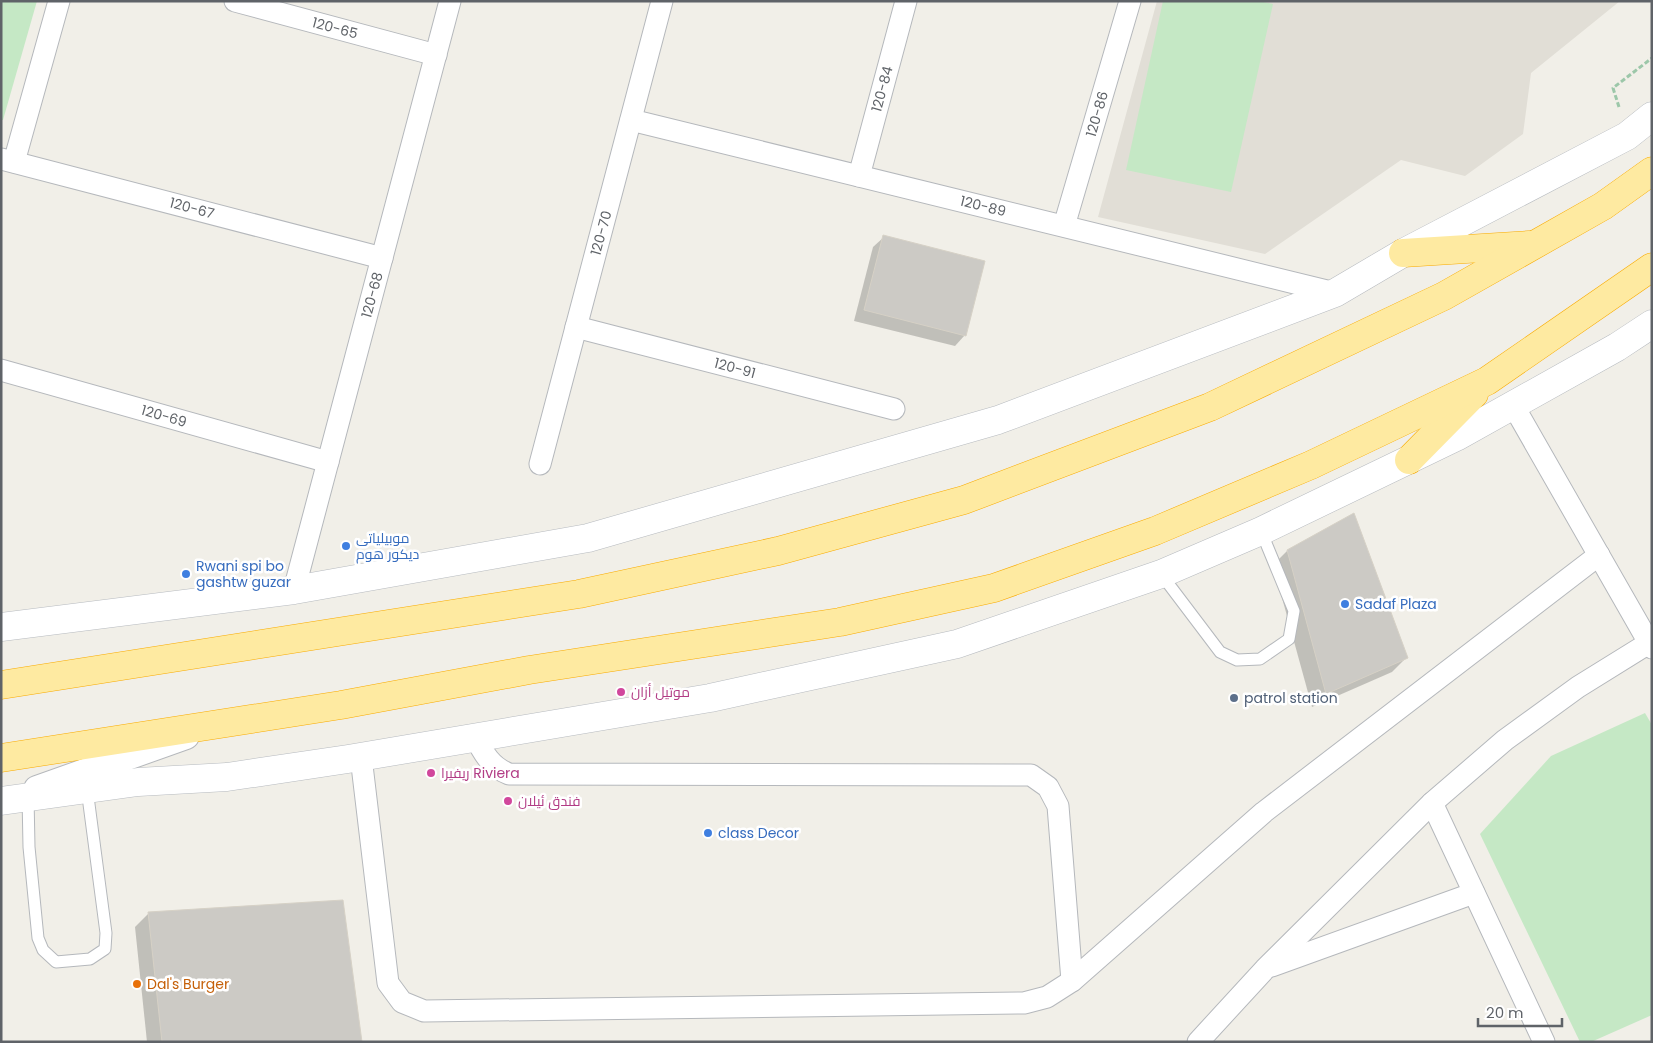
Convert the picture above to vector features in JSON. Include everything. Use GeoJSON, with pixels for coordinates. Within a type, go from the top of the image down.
{"type":"FeatureCollection","features":[{"type":"Feature","properties":{"kind":"highway"},"geometry":{"type":"LineString","coordinates":[[1,685],[579,594],[778,552],[964,500],[1210,407],[1444,296],[1603,206],[1652,171]]}},
{"type":"Feature","properties":{"kind":"highway"},"geometry":{"type":"LineString","coordinates":[[1403,253],[1535,244]]}},
{"type":"Feature","properties":{"kind":"highway"},"geometry":{"type":"LineString","coordinates":[[1,758],[341,704],[538,668],[840,622],[994,588],[1155,532],[1311,464],[1487,381],[1652,267]]}},
{"type":"Feature","properties":{"kind":"highway"},"geometry":{"type":"LineString","coordinates":[[1409,460],[1487,381]]}},
{"type":"Feature","properties":{"kind":"main road"},"geometry":{"type":"LineString","coordinates":[[1,627],[294,590],[588,538],[998,420],[1335,293],[1403,253],[1627,136],[1652,116]]}},
{"type":"Feature","properties":{"kind":"main road"},"geometry":{"type":"LineString","coordinates":[[10,801],[138,782],[227,777],[361,756],[710,698],[957,644],[1161,574],[1261,531],[1409,460],[1513,406],[1617,347],[1652,324]]}},
{"type":"Feature","properties":{"kind":"street"},"geometry":{"type":"LineString","coordinates":[[8,160],[59,1]]}},
{"type":"Feature","properties":{"kind":"street","name":"120-65"},"geometry":{"type":"LineString","coordinates":[[235,1],[436,55]]}},
{"type":"Feature","properties":{"kind":"street","name":"120-68"},"geometry":{"type":"LineString","coordinates":[[294,590],[450,1]]}},
{"type":"Feature","properties":{"kind":"street","name":"120-70"},"geometry":{"type":"LineString","coordinates":[[540,464],[662,1]]}},
{"type":"Feature","properties":{"kind":"street","name":"120-84"},"geometry":{"type":"LineString","coordinates":[[859,176],[906,1]]}},
{"type":"Feature","properties":{"kind":"street","name":"120-86"},"geometry":{"type":"LineString","coordinates":[[1064,226],[1130,1]]}},
{"type":"Feature","properties":{"kind":"street","name":"120-89"},"geometry":{"type":"LineString","coordinates":[[631,120],[1335,293]]}},
{"type":"Feature","properties":{"kind":"street","name":"120-67"},"geometry":{"type":"LineString","coordinates":[[8,160],[382,258]]}},
{"type":"Feature","properties":{"kind":"street","name":"120-91"},"geometry":{"type":"LineString","coordinates":[[576,327],[894,409]]}},
{"type":"Feature","properties":{"kind":"street","name":"120-69"},"geometry":{"type":"LineString","coordinates":[[1,370],[328,462]]}},
{"type":"Feature","properties":{"kind":"street"},"geometry":{"type":"LineString","coordinates":[[1198,1042],[1265,969],[1432,803],[1505,740],[1578,687],[1650,645],[1513,406]]}},
{"type":"Feature","properties":{"kind":"street"},"geometry":{"type":"LineString","coordinates":[[361,756],[388,983],[402,1002],[424,1010],[1024,1003],[1047,997],[1072,981],[1264,812],[1599,555]]}},
{"type":"Feature","properties":{"kind":"street"},"geometry":{"type":"LineString","coordinates":[[10,801],[222,723]]}},
{"type":"Feature","properties":{"kind":"street"},"geometry":{"type":"LineString","coordinates":[[475,737],[488,760],[498,770],[509,774],[1031,776],[1048,787],[1058,806],[1072,981]]}},
{"type":"Feature","properties":{"kind":"street"},"geometry":{"type":"LineString","coordinates":[[1432,803],[1544,1042]]}},
{"type":"Feature","properties":{"kind":"street"},"geometry":{"type":"LineString","coordinates":[[1265,969],[1474,892]]}},
{"type":"Feature","properties":{"kind":"lane"},"geometry":{"type":"LineString","coordinates":[[1161,574],[1220,652],[1237,660],[1260,659],[1289,639],[1294,611],[1261,531]]}},
{"type":"Feature","properties":{"kind":"lane"},"geometry":{"type":"LineString","coordinates":[[10,801],[29,847],[38,938],[43,950],[56,962],[90,959],[105,949],[106,933],[87,789]]}},
{"type":"Feature","properties":{"kind":"path"},"geometry":{"type":"LineString","coordinates":[[1613,88],[1652,58]]}},
{"type":"Feature","properties":{"kind":"shaded area"},"geometry":{"type":"Polygon","coordinates":[[[1157,1],[1620,1],[1531,73],[1523,134],[1465,176],[1401,160],[1265,254],[1098,217],[1157,1]]]}},
{"type":"Feature","properties":{"kind":"green space"},"geometry":{"type":"Polygon","coordinates":[[[1,1],[37,1],[3,120],[1,120],[1,1]]]}},
{"type":"Feature","properties":{"kind":"green space"},"geometry":{"type":"Polygon","coordinates":[[[1163,1],[1259,1],[1273,4],[1231,192],[1126,170],[1163,1]]]}},
{"type":"Feature","properties":{"kind":"green space"},"geometry":{"type":"Polygon","coordinates":[[[1645,713],[1652,725],[1652,1015],[1591,1042],[1580,1042],[1480,834],[1551,756],[1645,713]]]}},
{"type":"Feature","properties":{"kind":"building"},"geometry":{"type":"Polygon","coordinates":[[[883,235],[985,261],[966,336],[864,310],[883,235]]]}},
{"type":"Feature","properties":{"kind":"building","name":"Sadaf Plaza"},"geometry":{"type":"Polygon","coordinates":[[[1354,513],[1408,658],[1326,694],[1287,550],[1354,513]]]}},
{"type":"Feature","properties":{"kind":"building"},"geometry":{"type":"Polygon","coordinates":[[[343,900],[362,1042],[162,1042],[148,912],[343,900]]]}},
{"type":"Feature","properties":{"kind":"place","name":"موبیلیاتی دیکور هوم"},"geometry":{"type":"Point","coordinates":[346,546]}},
{"type":"Feature","properties":{"kind":"place","name":"Rwani spi bo gashtw guzar"},"geometry":{"type":"Point","coordinates":[186,574]}},
{"type":"Feature","properties":{"kind":"place","name":"Sadaf Plaza"},"geometry":{"type":"Point","coordinates":[1345,604]}},
{"type":"Feature","properties":{"kind":"place","name":"موتيل أزان"},"geometry":{"type":"Point","coordinates":[621,692]}},
{"type":"Feature","properties":{"kind":"place","name":"patrol station"},"geometry":{"type":"Point","coordinates":[1234,698]}},
{"type":"Feature","properties":{"kind":"place","name":"ریفیرا Riviera"},"geometry":{"type":"Point","coordinates":[431,773]}},
{"type":"Feature","properties":{"kind":"place","name":"فندق ئيلان"},"geometry":{"type":"Point","coordinates":[508,801]}},
{"type":"Feature","properties":{"kind":"place","name":"class Decor"},"geometry":{"type":"Point","coordinates":[708,833]}},
{"type":"Feature","properties":{"kind":"place","name":"Dal's Burger"},"geometry":{"type":"Point","coordinates":[137,984]}}]}
